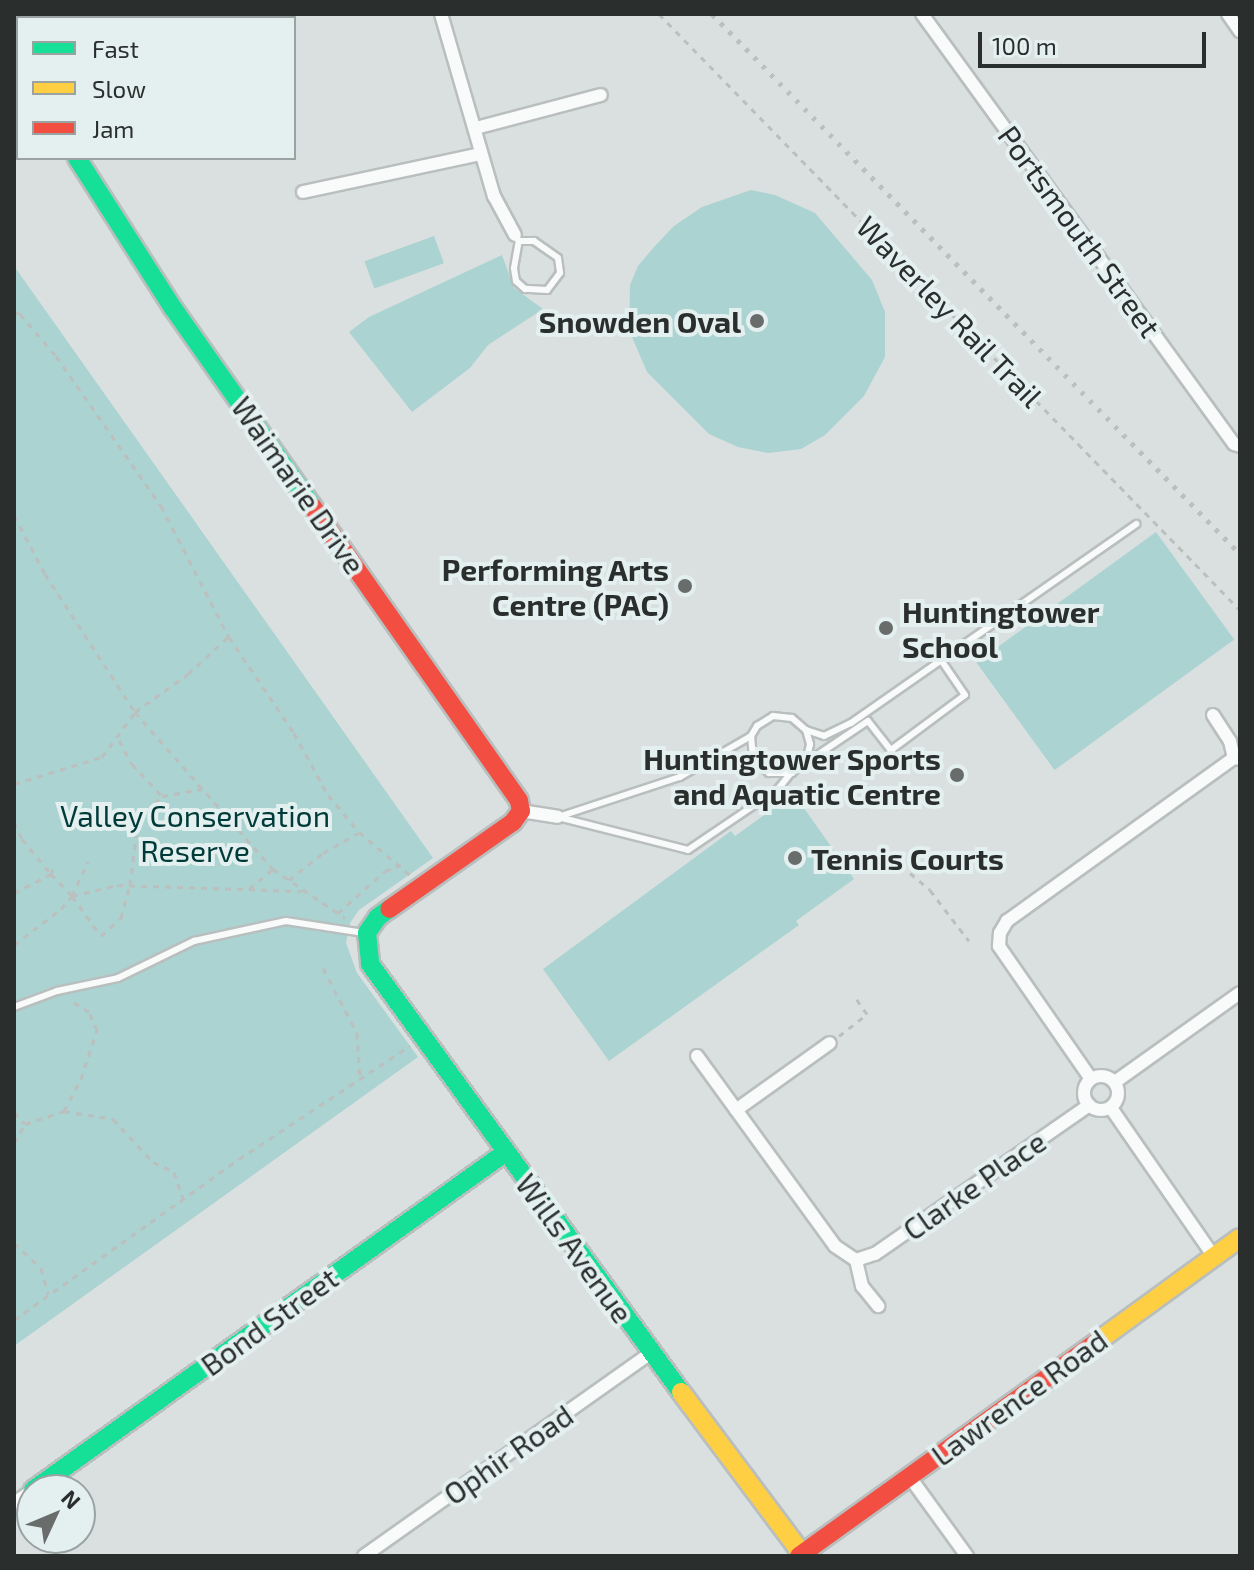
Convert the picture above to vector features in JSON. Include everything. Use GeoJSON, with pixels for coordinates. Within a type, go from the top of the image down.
{"type":"FeatureCollection","features":[{"type":"Feature","properties":{"kind":"street"},"geometry":{"type":"LineString","coordinates":[[441,14],[494,196],[517,238]]}},
{"type":"Feature","properties":{"kind":"street","name":"Portsmouth Street"},"geometry":{"type":"LineString","coordinates":[[922,14],[1234,444],[1240,446]]}},
{"type":"Feature","properties":{"kind":"street"},"geometry":{"type":"LineString","coordinates":[[1228,14],[1240,31]]}},
{"type":"Feature","properties":{"kind":"street"},"geometry":{"type":"LineString","coordinates":[[476,128],[601,95]]}},
{"type":"Feature","properties":{"kind":"street"},"geometry":{"type":"LineString","coordinates":[[303,192],[480,154]]}},
{"type":"Feature","properties":{"kind":"street","name":"Waimarie Drive"},"geometry":{"type":"LineString","coordinates":[[78,160],[182,321],[512,786],[521,811]]}},
{"type":"Feature","properties":{"kind":"street"},"geometry":{"type":"LineString","coordinates":[[1091,1079],[999,946],[1000,933],[1007,921],[1237,759],[1230,741],[1213,715]]}},
{"type":"Feature","properties":{"kind":"street"},"geometry":{"type":"LineString","coordinates":[[367,933],[378,917],[513,822],[521,811],[558,817]]}},
{"type":"Feature","properties":{"kind":"street","name":"Wills Avenue"},"geometry":{"type":"LineString","coordinates":[[367,933],[370,964],[800,1555]]}},
{"type":"Feature","properties":{"kind":"street"},"geometry":{"type":"LineString","coordinates":[[1115,1082],[1240,993]]}},
{"type":"Feature","properties":{"kind":"street"},"geometry":{"type":"LineString","coordinates":[[736,1110],[830,1043]]}},
{"type":"Feature","properties":{"kind":"street"},"geometry":{"type":"LineString","coordinates":[[697,1056],[835,1246],[856,1260],[862,1286],[878,1306]]}},
{"type":"Feature","properties":{"kind":"street"},"geometry":{"type":"LineString","coordinates":[[1103,1076],[1115,1082],[1119,1094],[1111,1108],[1100,1111],[1089,1105],[1084,1091],[1091,1079],[1103,1076]]}},
{"type":"Feature","properties":{"kind":"street","name":"Clarke Place"},"geometry":{"type":"LineString","coordinates":[[856,1260],[875,1254],[1089,1105]]}},
{"type":"Feature","properties":{"kind":"street"},"geometry":{"type":"LineString","coordinates":[[1111,1108],[1214,1257]]}},
{"type":"Feature","properties":{"kind":"street","name":"Bond Street"},"geometry":{"type":"LineString","coordinates":[[54,1474],[506,1152]]}},
{"type":"Feature","properties":{"kind":"street","name":"Lawrence Road"},"geometry":{"type":"LineString","coordinates":[[800,1555],[1240,1238]]}},
{"type":"Feature","properties":{"kind":"street","name":"Ophir Road"},"geometry":{"type":"LineString","coordinates":[[364,1556],[651,1353]]}},
{"type":"Feature","properties":{"kind":"street"},"geometry":{"type":"LineString","coordinates":[[909,1476],[967,1556]]}},
{"type":"Feature","properties":{"kind":"lane"},"geometry":{"type":"LineString","coordinates":[[517,238],[534,241],[558,258],[560,273],[547,290],[525,289],[516,281],[517,238]]}},
{"type":"Feature","properties":{"kind":"lane"},"geometry":{"type":"LineString","coordinates":[[792,773],[769,773],[760,767],[750,747],[751,736],[757,726],[773,716],[792,718],[806,730],[824,736],[863,714],[1136,524]]}},
{"type":"Feature","properties":{"kind":"lane"},"geometry":{"type":"LineString","coordinates":[[558,817],[688,850],[778,789],[803,764],[868,721],[891,750],[965,695],[941,660]]}},
{"type":"Feature","properties":{"kind":"lane"},"geometry":{"type":"LineString","coordinates":[[803,764],[809,751],[806,730]]}},
{"type":"Feature","properties":{"kind":"lane"},"geometry":{"type":"LineString","coordinates":[[558,817],[680,777],[751,736]]}},
{"type":"Feature","properties":{"kind":"lane"},"geometry":{"type":"LineString","coordinates":[[14,1007],[57,991],[118,978],[194,941],[286,921],[367,933]]}},
{"type":"Feature","properties":{"kind":"path","name":"Waverley Rail Trail"},"geometry":{"type":"LineString","coordinates":[[659,14],[1240,610]]}},
{"type":"Feature","properties":{"kind":"path"},"geometry":{"type":"LineString","coordinates":[[14,312],[20,314],[56,356],[161,506],[229,637],[294,733],[328,795],[359,832],[401,865],[420,888]]}},
{"type":"Feature","properties":{"kind":"path"},"geometry":{"type":"LineString","coordinates":[[14,515],[45,574],[135,712],[273,869],[367,933]]}},
{"type":"Feature","properties":{"kind":"path"},"geometry":{"type":"LineString","coordinates":[[14,784],[102,757],[119,740],[135,712],[188,674],[229,637]]}},
{"type":"Feature","properties":{"kind":"path"},"geometry":{"type":"LineString","coordinates":[[119,740],[132,764],[162,796]]}},
{"type":"Feature","properties":{"kind":"path"},"geometry":{"type":"LineString","coordinates":[[14,822],[22,839],[72,896],[101,936],[121,918],[130,885],[138,820],[162,796],[203,789]]}},
{"type":"Feature","properties":{"kind":"path"},"geometry":{"type":"LineString","coordinates":[[289,880],[323,853],[359,832]]}},
{"type":"Feature","properties":{"kind":"path"},"geometry":{"type":"LineString","coordinates":[[14,945],[61,909],[72,896],[88,862]]}},
{"type":"Feature","properties":{"kind":"path"},"geometry":{"type":"LineString","coordinates":[[338,913],[385,871],[401,865]]}},
{"type":"Feature","properties":{"kind":"path"},"geometry":{"type":"LineString","coordinates":[[249,889],[273,869]]}},
{"type":"Feature","properties":{"kind":"path"},"geometry":{"type":"LineString","coordinates":[[14,893],[52,872]]}},
{"type":"Feature","properties":{"kind":"path"},"geometry":{"type":"LineString","coordinates":[[910,873],[930,890],[969,941]]}},
{"type":"Feature","properties":{"kind":"path"},"geometry":{"type":"LineString","coordinates":[[72,896],[117,885],[306,892]]}},
{"type":"Feature","properties":{"kind":"path"},"geometry":{"type":"LineString","coordinates":[[323,968],[357,1033],[360,1081]]}},
{"type":"Feature","properties":{"kind":"path"},"geometry":{"type":"LineString","coordinates":[[57,991],[89,1012],[97,1030],[81,1079],[64,1111]]}},
{"type":"Feature","properties":{"kind":"path"},"geometry":{"type":"LineString","coordinates":[[830,1043],[867,1014],[855,997]]}},
{"type":"Feature","properties":{"kind":"path"},"geometry":{"type":"LineString","coordinates":[[14,1320],[183,1198],[423,1037]]}},
{"type":"Feature","properties":{"kind":"path"},"geometry":{"type":"LineString","coordinates":[[14,1143],[25,1124],[64,1111],[113,1119],[153,1162],[174,1172],[183,1198]]}},
{"type":"Feature","properties":{"kind":"path"},"geometry":{"type":"LineString","coordinates":[[14,1112],[25,1124]]}},
{"type":"Feature","properties":{"kind":"path"},"geometry":{"type":"LineString","coordinates":[[14,1243],[41,1268],[48,1295]]}},
{"type":"Feature","properties":{"kind":"green space","name":"Snowden Oval"},"geometry":{"type":"Polygon","coordinates":[[[751,190],[775,195],[815,213],[872,280],[885,312],[885,357],[864,396],[825,435],[801,449],[768,453],[738,447],[709,434],[647,372],[629,330],[630,285],[638,266],[654,247],[674,226],[702,207],[751,190]]]}},
{"type":"Feature","properties":{"kind":"green space"},"geometry":{"type":"Polygon","coordinates":[[[434,236],[444,263],[374,289],[364,261],[434,236]]]}},
{"type":"Feature","properties":{"kind":"green space"},"geometry":{"type":"Polygon","coordinates":[[[502,255],[514,288],[543,309],[488,345],[470,368],[412,412],[349,332],[369,317],[502,255]]]}},
{"type":"Feature","properties":{"kind":"green space","name":"Valley Conservation Reserve"},"geometry":{"type":"Polygon","coordinates":[[[14,266],[433,858],[359,910],[350,923],[346,943],[357,973],[418,1057],[14,1346],[14,266]]]}},
{"type":"Feature","properties":{"kind":"green space"},"geometry":{"type":"Polygon","coordinates":[[[1156,532],[1234,640],[1055,770],[976,662],[1156,532]]]}},
{"type":"Feature","properties":{"kind":"green space"},"geometry":{"type":"Polygon","coordinates":[[[794,794],[854,879],[796,921],[799,925],[609,1061],[543,969],[731,831],[735,836],[794,794]]]}},
{"type":"Feature","properties":{"kind":"railway"},"geometry":{"type":"LineString","coordinates":[[712,14],[1240,554]]}},
{"type":"Feature","properties":{"kind":"traffic: fast"},"geometry":{"type":"LineString","coordinates":[[78,160],[173,308],[312,506]]}},
{"type":"Feature","properties":{"kind":"traffic: fast"},"geometry":{"type":"LineString","coordinates":[[389,909],[378,917],[367,933],[370,964],[681,1392]]}},
{"type":"Feature","properties":{"kind":"traffic: fast"},"geometry":{"type":"LineString","coordinates":[[55,1474],[506,1152]]}},
{"type":"Feature","properties":{"kind":"traffic: slow"},"geometry":{"type":"LineString","coordinates":[[1098,1341],[1240,1238]]}},
{"type":"Feature","properties":{"kind":"traffic: slow"},"geometry":{"type":"LineString","coordinates":[[681,1392],[802,1554]]}},
{"type":"Feature","properties":{"kind":"traffic: jam"},"geometry":{"type":"LineString","coordinates":[[312,506],[519,801],[521,811],[513,822],[389,909]]}},
{"type":"Feature","properties":{"kind":"traffic: jam"},"geometry":{"type":"LineString","coordinates":[[799,1556],[1098,1341]]}},
{"type":"Feature","properties":{"kind":"place","name":"Snowden Oval"},"geometry":{"type":"Point","coordinates":[757,321]}},
{"type":"Feature","properties":{"kind":"place","name":"Performing Arts Centre (PAC)"},"geometry":{"type":"Point","coordinates":[685,586]}},
{"type":"Feature","properties":{"kind":"place","name":"Huntingtower School"},"geometry":{"type":"Point","coordinates":[886,628]}},
{"type":"Feature","properties":{"kind":"place","name":"Huntingtower Sports and Aquatic Centre"},"geometry":{"type":"Point","coordinates":[957,775]}},
{"type":"Feature","properties":{"kind":"place","name":"Tennis Courts"},"geometry":{"type":"Point","coordinates":[795,858]}}]}
